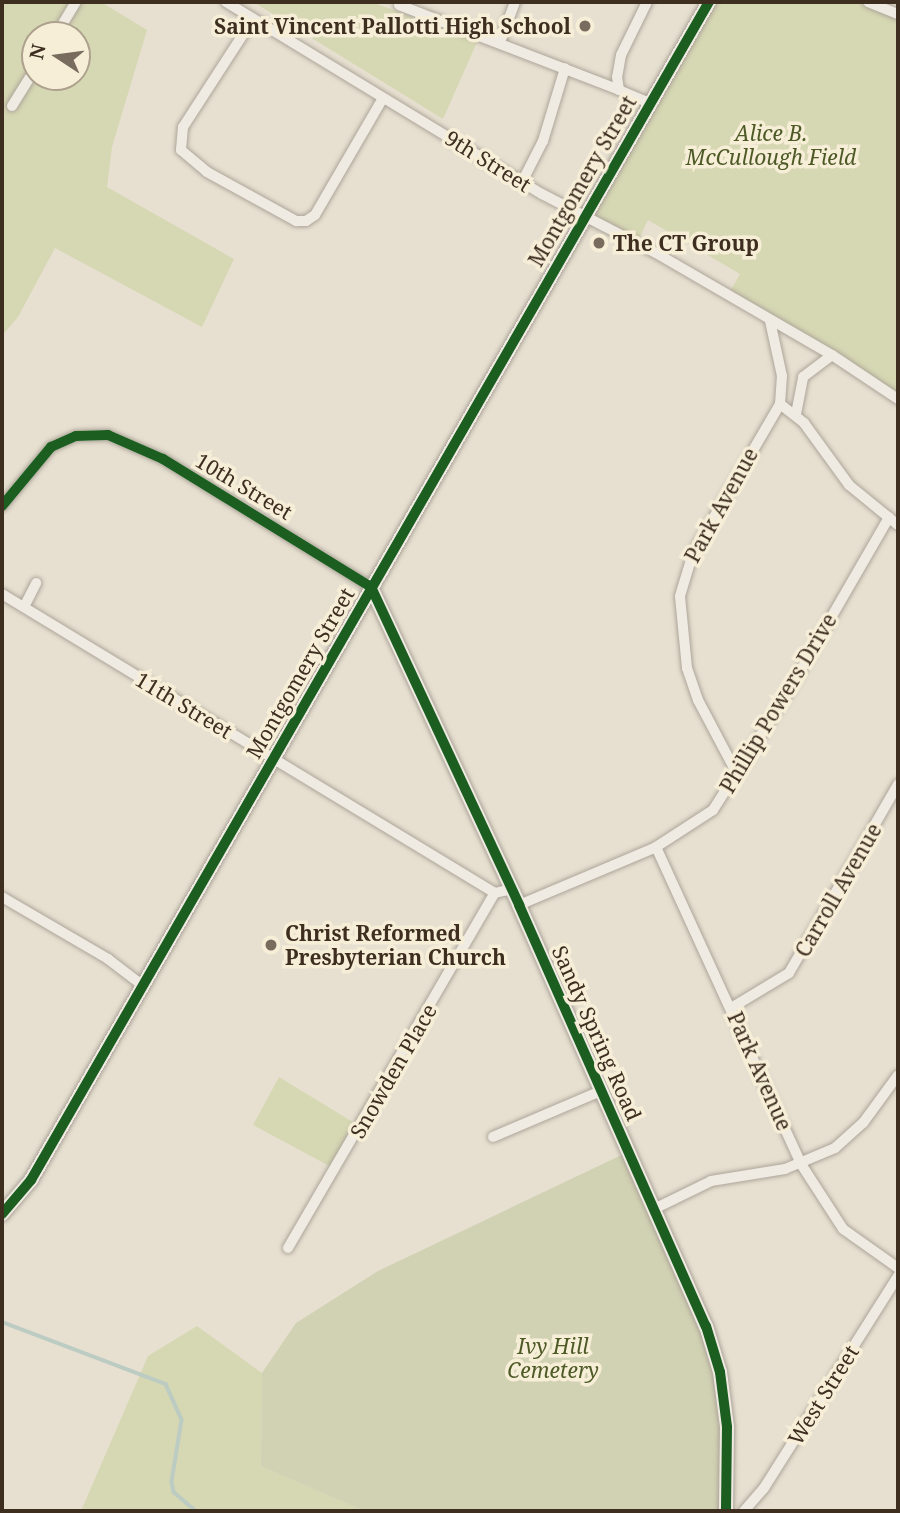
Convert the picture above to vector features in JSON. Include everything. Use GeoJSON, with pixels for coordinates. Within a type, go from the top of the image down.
{"type":"FeatureCollection","features":[{"type":"Feature","properties":{"kind":"street"},"geometry":{"type":"LineString","coordinates":[[64,21],[76,2]]}},
{"type":"Feature","properties":{"kind":"street","name":"9th Street"},"geometry":{"type":"LineString","coordinates":[[228,2],[522,182],[832,355],[898,399]]}},
{"type":"Feature","properties":{"kind":"street"},"geometry":{"type":"LineString","coordinates":[[500,42],[516,2]]}},
{"type":"Feature","properties":{"kind":"street"},"geometry":{"type":"LineString","coordinates":[[619,90],[616,68],[646,2]]}},
{"type":"Feature","properties":{"kind":"street","name":"Montgomery Street"},"geometry":{"type":"LineString","coordinates":[[2,1214],[31,1180],[709,2]]}},
{"type":"Feature","properties":{"kind":"street"},"geometry":{"type":"LineString","coordinates":[[868,2],[898,14]]}},
{"type":"Feature","properties":{"kind":"street"},"geometry":{"type":"LineString","coordinates":[[399,5],[500,42],[650,103]]}},
{"type":"Feature","properties":{"kind":"street"},"geometry":{"type":"LineString","coordinates":[[253,19],[183,127],[181,150],[207,172],[296,221],[306,221],[315,215],[383,98]]}},
{"type":"Feature","properties":{"kind":"street"},"geometry":{"type":"LineString","coordinates":[[522,182],[543,141],[565,68]]}},
{"type":"Feature","properties":{"kind":"street"},"geometry":{"type":"LineString","coordinates":[[12,106],[21,91]]}},
{"type":"Feature","properties":{"kind":"street","name":"Park Avenue"},"geometry":{"type":"LineString","coordinates":[[735,770],[698,700],[687,668],[680,596],[693,553],[780,404],[782,376],[770,321]]}},
{"type":"Feature","properties":{"kind":"street"},"geometry":{"type":"LineString","coordinates":[[796,414],[803,377],[832,355]]}},
{"type":"Feature","properties":{"kind":"street"},"geometry":{"type":"LineString","coordinates":[[780,404],[796,414],[849,485],[898,525]]}},
{"type":"Feature","properties":{"kind":"street","name":"10th Street"},"geometry":{"type":"LineString","coordinates":[[2,506],[41,455],[62,441],[90,434],[124,440],[163,459],[371,587]]}},
{"type":"Feature","properties":{"kind":"street","name":"Phillip Powers Drive"},"geometry":{"type":"LineString","coordinates":[[519,905],[656,847],[708,815],[735,770],[765,732],[889,517]]}},
{"type":"Feature","properties":{"kind":"street"},"geometry":{"type":"LineString","coordinates":[[24,607],[36,583]]}},
{"type":"Feature","properties":{"kind":"street","name":"Sandy Spring Road"},"geometry":{"type":"LineString","coordinates":[[371,587],[512,889],[656,1208],[706,1326],[720,1372],[727,1427],[726,1511]]}},
{"type":"Feature","properties":{"kind":"street","name":"11th Street"},"geometry":{"type":"LineString","coordinates":[[2,594],[495,893]]}},
{"type":"Feature","properties":{"kind":"street","name":"Carroll Avenue"},"geometry":{"type":"LineString","coordinates":[[731,1008],[777,983],[794,966],[898,784]]}},
{"type":"Feature","properties":{"kind":"street","name":"Park Avenue"},"geometry":{"type":"LineString","coordinates":[[656,847],[801,1164],[843,1229],[898,1268]]}},
{"type":"Feature","properties":{"kind":"street"},"geometry":{"type":"LineString","coordinates":[[495,893],[512,889]]}},
{"type":"Feature","properties":{"kind":"street","name":"Snowden Place"},"geometry":{"type":"LineString","coordinates":[[288,1248],[495,893]]}},
{"type":"Feature","properties":{"kind":"street"},"geometry":{"type":"LineString","coordinates":[[2,897],[108,959],[142,985]]}},
{"type":"Feature","properties":{"kind":"street"},"geometry":{"type":"LineString","coordinates":[[656,1208],[729,1175],[801,1164],[849,1137],[898,1075]]}},
{"type":"Feature","properties":{"kind":"street"},"geometry":{"type":"LineString","coordinates":[[493,1137],[601,1091]]}},
{"type":"Feature","properties":{"kind":"street","name":"West Street"},"geometry":{"type":"LineString","coordinates":[[744,1511],[764,1488],[898,1276]]}},
{"type":"Feature","properties":{"kind":"green space"},"geometry":{"type":"Polygon","coordinates":[[[2,2],[101,2],[147,30],[112,147],[107,187],[234,259],[202,327],[55,248],[18,317],[2,336],[2,2]]]}},
{"type":"Feature","properties":{"kind":"green space"},"geometry":{"type":"Polygon","coordinates":[[[253,2],[371,2],[478,40],[443,119],[253,2]]]}},
{"type":"Feature","properties":{"kind":"green space","name":"Alice B. McCullough Field"},"geometry":{"type":"Polygon","coordinates":[[[708,2],[868,2],[898,14],[898,394],[728,295],[740,274],[648,220],[637,243],[584,216],[708,2]]]}},
{"type":"Feature","properties":{"kind":"green space"},"geometry":{"type":"Polygon","coordinates":[[[279,1077],[361,1127],[335,1169],[253,1125],[279,1077]]]}},
{"type":"Feature","properties":{"kind":"green space","name":"Ivy Hill Cemetery"},"geometry":{"type":"Polygon","coordinates":[[[630,1151],[706,1326],[725,1409],[723,1511],[364,1511],[261,1466],[262,1373],[296,1323],[378,1271],[630,1151]]]}},
{"type":"Feature","properties":{"kind":"green space"},"geometry":{"type":"Polygon","coordinates":[[[197,1326],[262,1373],[261,1466],[364,1511],[81,1511],[148,1356],[197,1326]]]}},
{"type":"Feature","properties":{"kind":"waterway"},"geometry":{"type":"LineString","coordinates":[[2,1322],[166,1384],[182,1420],[172,1482],[174,1492],[196,1511]]}},
{"type":"Feature","properties":{"kind":"cycle path"},"geometry":{"type":"LineString","coordinates":[[2,1214],[31,1180],[709,2]]}},
{"type":"Feature","properties":{"kind":"cycle path"},"geometry":{"type":"LineString","coordinates":[[2,506],[51,447],[76,436],[108,435],[163,459],[371,587]]}},
{"type":"Feature","properties":{"kind":"cycle path"},"geometry":{"type":"LineString","coordinates":[[371,587],[519,905],[706,1326],[720,1372],[727,1427],[726,1511]]}},
{"type":"Feature","properties":{"kind":"place","name":"Saint Vincent Pallotti High School"},"geometry":{"type":"Point","coordinates":[585,26]}},
{"type":"Feature","properties":{"kind":"place","name":"The CT Group"},"geometry":{"type":"Point","coordinates":[599,243]}},
{"type":"Feature","properties":{"kind":"place","name":"Christ Reformed Presbyterian Church"},"geometry":{"type":"Point","coordinates":[271,945]}}]}
